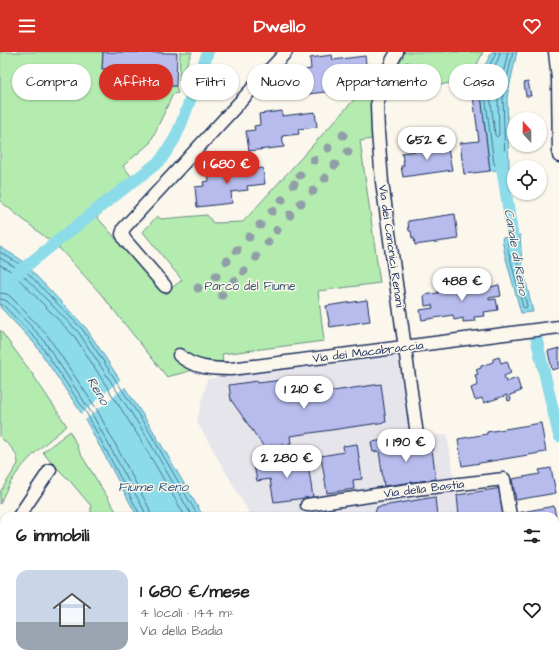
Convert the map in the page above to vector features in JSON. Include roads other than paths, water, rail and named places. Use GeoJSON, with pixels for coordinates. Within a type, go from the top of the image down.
{"type":"FeatureCollection","features":[{"type":"Feature","properties":{"kind":"street"},"geometry":{"type":"LineString","coordinates":[[165,286],[125,240],[122,234],[124,228],[286,52]]}},
{"type":"Feature","properties":{"kind":"street","name":"Via dei Canonici Renani"},"geometry":{"type":"LineString","coordinates":[[398,52],[392,61],[384,81],[378,105],[378,127],[382,182],[417,435]]}},
{"type":"Feature","properties":{"kind":"street"},"geometry":{"type":"LineString","coordinates":[[555,52],[558,79],[559,156]]}},
{"type":"Feature","properties":{"kind":"street","name":"Via dei Macabraccia"},"geometry":{"type":"LineString","coordinates":[[179,355],[183,359],[196,365],[215,369],[231,369],[556,327]]}},
{"type":"Feature","properties":{"kind":"street"},"geometry":{"type":"LineString","coordinates":[[22,512],[50,470]]}},
{"type":"Feature","properties":{"kind":"street","name":"Via della Bastia"},"geometry":{"type":"LineString","coordinates":[[307,505],[401,491],[504,479],[509,512]]}},
{"type":"Feature","properties":{"kind":"water"},"geometry":{"type":"Polygon","coordinates":[[[492,52],[517,52],[508,92],[508,64],[486,64],[492,52]]]}},
{"type":"Feature","properties":{"kind":"water"},"geometry":{"type":"Polygon","coordinates":[[[482,100],[507,100],[507,152],[509,152],[509,160],[507,160],[507,168],[490,171],[482,100]]]}},
{"type":"Feature","properties":{"kind":"water"},"geometry":{"type":"Polygon","coordinates":[[[520,235],[522,265],[533,312],[521,313],[505,255],[502,238],[520,235]]]}},
{"type":"Feature","properties":{"kind":"water","name":"Fiume Reno"},"geometry":{"type":"Polygon","coordinates":[[[0,247],[20,259],[86,328],[152,429],[201,512],[135,512],[84,417],[35,344],[0,307],[0,247]]]}},
{"type":"Feature","properties":{"kind":"waterway"},"geometry":{"type":"LineString","coordinates":[[15,275],[160,161],[174,140],[180,127],[208,52]]}},
{"type":"Feature","properties":{"kind":"waterway","name":"Canale di Reno"},"geometry":{"type":"LineString","coordinates":[[500,154],[515,252]]}},
{"type":"Feature","properties":{"kind":"waterway","name":"Canale di Reno"},"geometry":{"type":"LineString","coordinates":[[536,337],[559,436]]}},
{"type":"Feature","properties":{"kind":"park label","name":"Parco del Fiume"},"geometry":{"type":"Point","coordinates":[250,286]}},
{"type":"Feature","properties":{"kind":"water label","name":"Reno"},"geometry":{"type":"Point","coordinates":[98,391]}}]}
